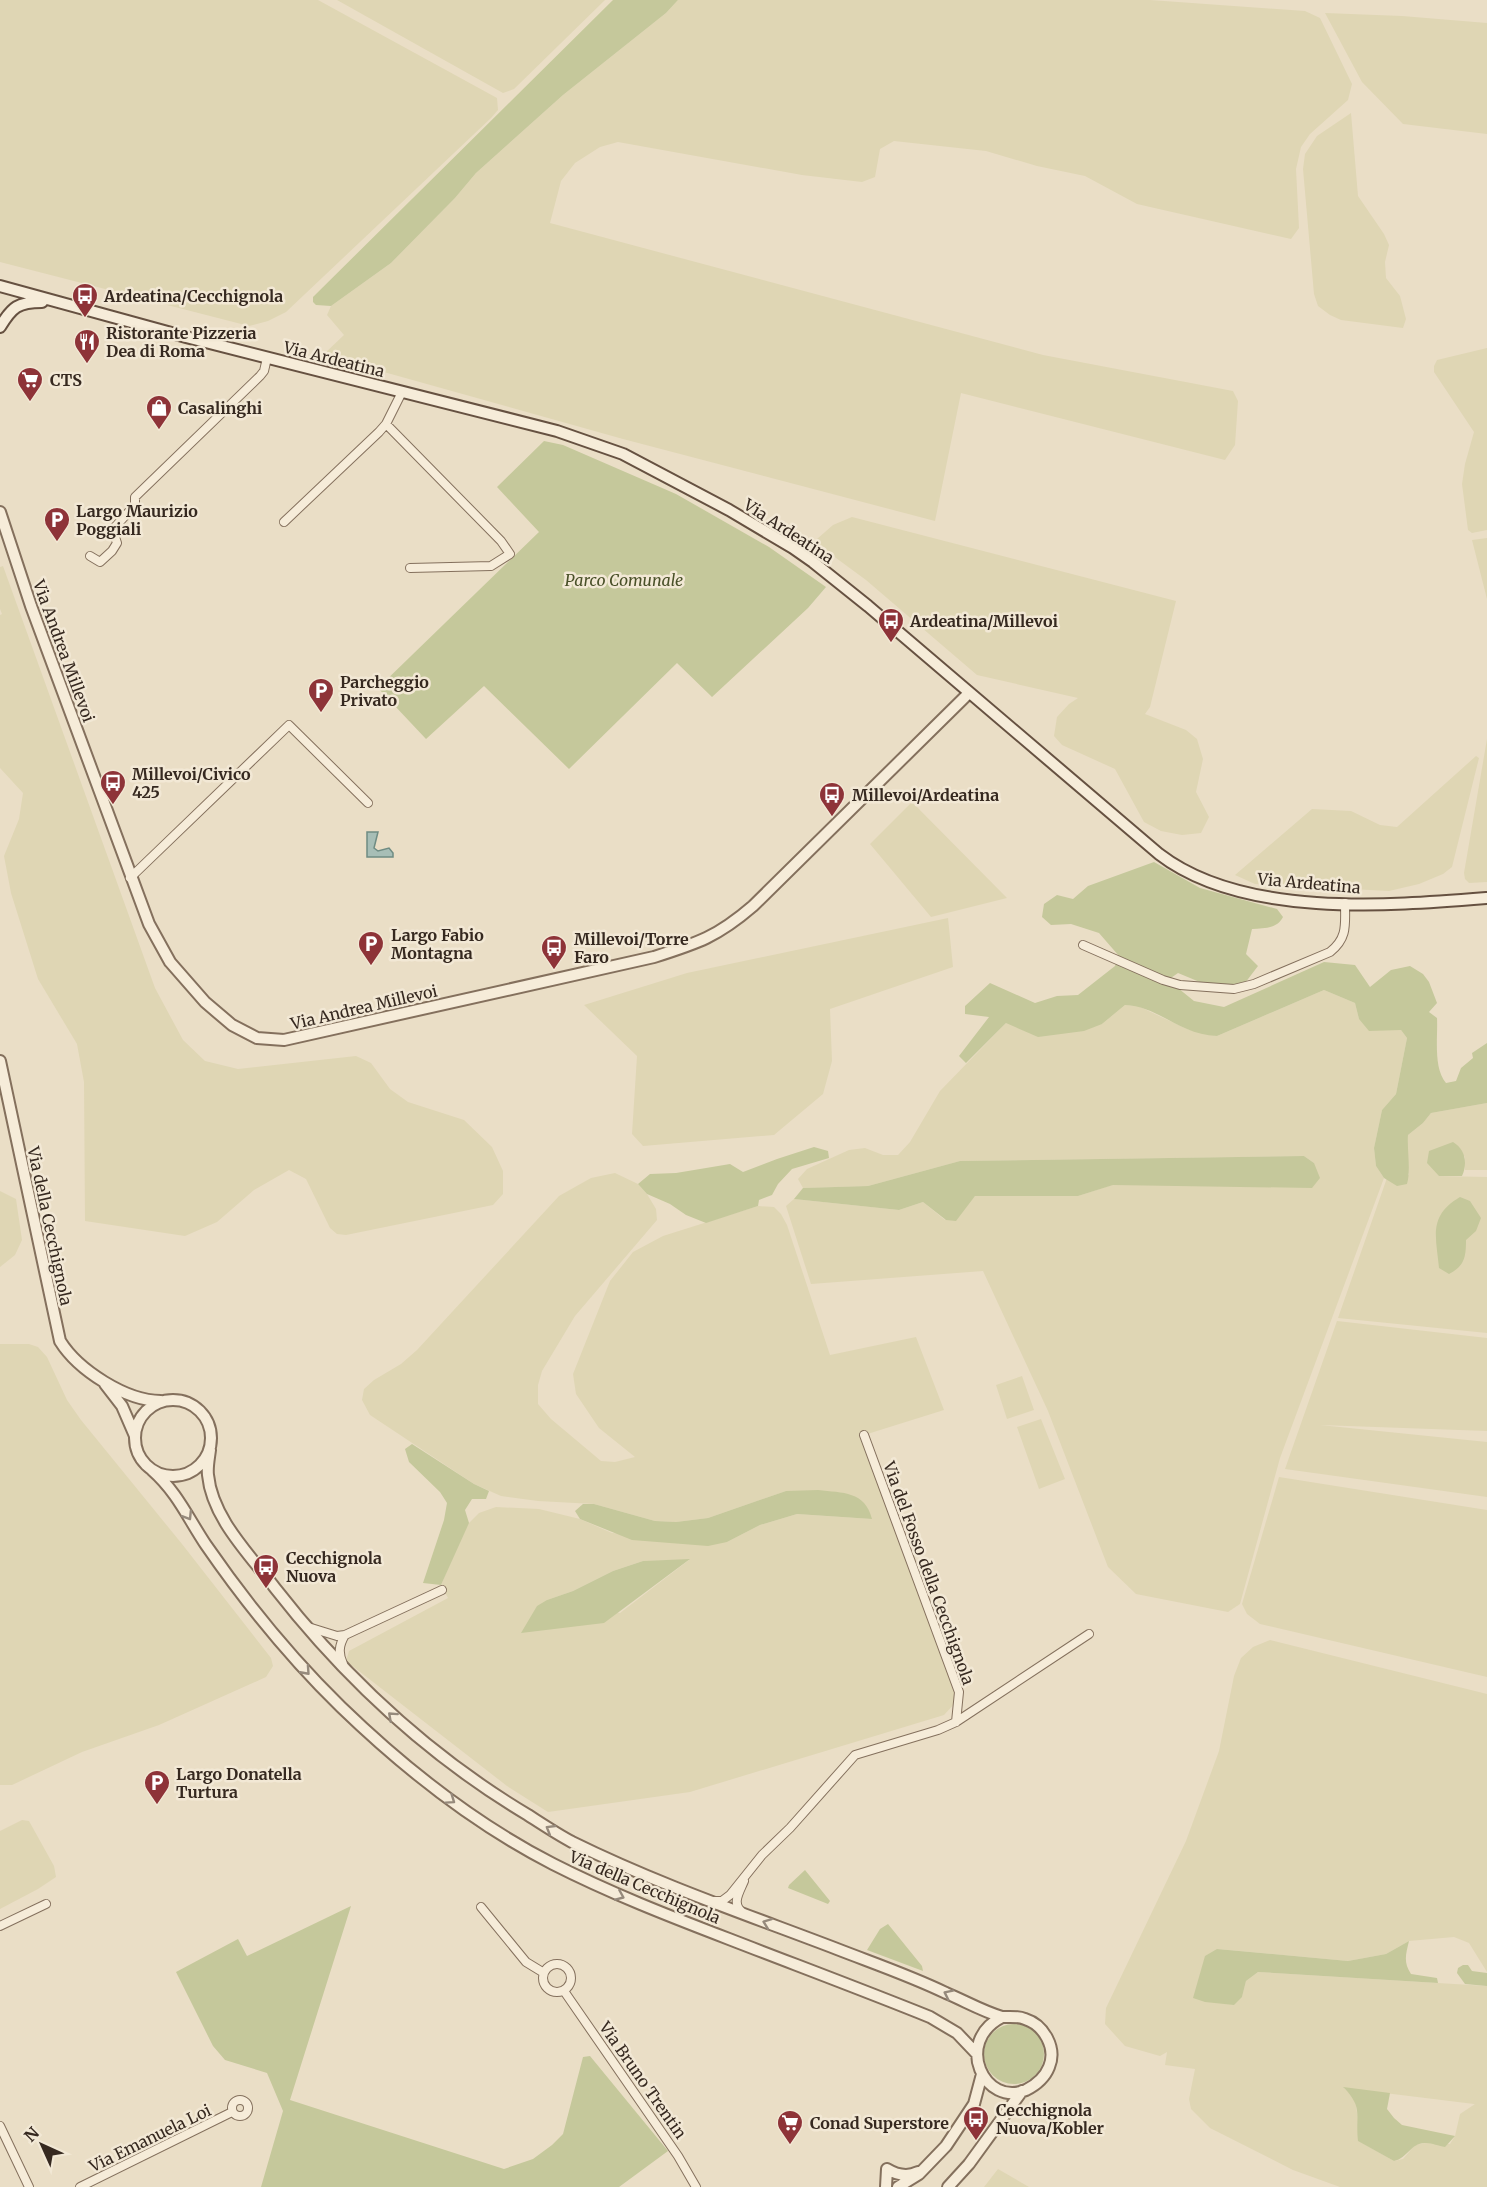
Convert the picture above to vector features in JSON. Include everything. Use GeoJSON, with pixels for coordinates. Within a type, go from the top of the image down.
{"type":"FeatureCollection","features":[{"type":"Feature","properties":{"kind":"street","name":"Via Ardeatina"},"geometry":{"type":"LineString","coordinates":[[0,286],[51,302],[580,438],[623,454],[695,491],[804,555],[868,606],[1135,834],[1186,872],[1216,885],[1292,900],[1345,903],[1487,898]]}},
{"type":"Feature","properties":{"kind":"street"},"geometry":{"type":"LineString","coordinates":[[0,327],[18,305],[28,302],[51,302]]}},
{"type":"Feature","properties":{"kind":"street"},"geometry":{"type":"LineString","coordinates":[[90,556],[100,562],[112,551],[117,543],[114,528],[135,505],[135,497],[260,376],[264,371],[267,358]]}},
{"type":"Feature","properties":{"kind":"street"},"geometry":{"type":"LineString","coordinates":[[284,522],[386,424],[402,392]]}},
{"type":"Feature","properties":{"kind":"street"},"geometry":{"type":"LineString","coordinates":[[386,424],[501,541],[510,554],[491,566],[410,568]]}},
{"type":"Feature","properties":{"kind":"street","name":"Via Andrea Millevoi"},"geometry":{"type":"LineString","coordinates":[[0,512],[3,528],[130,878],[149,924],[170,962],[205,1002],[232,1025],[248,1035],[269,1040],[284,1040],[654,957],[703,941],[723,930],[753,906],[969,693]]}},
{"type":"Feature","properties":{"kind":"street"},"geometry":{"type":"LineString","coordinates":[[130,878],[289,725],[368,802]]}},
{"type":"Feature","properties":{"kind":"street"},"geometry":{"type":"LineString","coordinates":[[1083,945],[1180,985],[1234,989],[1254,984],[1330,952],[1340,944],[1343,935],[1345,903]]}},
{"type":"Feature","properties":{"kind":"street","name":"Via della Cecchignola"},"geometry":{"type":"LineString","coordinates":[[0,1061],[57,1331],[67,1352],[76,1362],[101,1380],[134,1396],[149,1401],[161,1401]]}},
{"type":"Feature","properties":{"kind":"street","name":"Via della Cecchignola"},"geometry":{"type":"LineString","coordinates":[[101,1380],[122,1406],[135,1436]]}},
{"type":"Feature","properties":{"kind":"street"},"geometry":{"type":"LineString","coordinates":[[181,1400],[193,1404],[203,1413],[211,1430],[210,1450],[202,1464],[192,1472],[180,1476],[167,1476],[152,1470],[142,1461],[136,1449],[135,1436],[140,1419],[161,1401],[181,1400]]}},
{"type":"Feature","properties":{"kind":"street","name":"Via del Fosso della Cecchignola"},"geometry":{"type":"LineString","coordinates":[[864,1435],[959,1692],[956,1722]]}},
{"type":"Feature","properties":{"kind":"street","name":"Via della Cecchignola"},"geometry":{"type":"LineString","coordinates":[[210,1450],[208,1474],[220,1513],[304,1625],[345,1670],[409,1732],[493,1794],[569,1840],[662,1883],[946,1992],[985,2012],[1002,2017]]}},
{"type":"Feature","properties":{"kind":"street","name":"Via della Cecchignola"},"geometry":{"type":"LineString","coordinates":[[152,1470],[167,1483],[219,1563],[308,1673],[372,1736],[436,1790],[506,1837],[603,1889],[930,2017],[957,2033],[977,2054]]}},
{"type":"Feature","properties":{"kind":"street"},"geometry":{"type":"LineString","coordinates":[[304,1625],[337,1636],[345,1635],[442,1590]]}},
{"type":"Feature","properties":{"kind":"street"},"geometry":{"type":"LineString","coordinates":[[709,1900],[722,1901],[855,1755],[938,1730],[956,1722],[1089,1634]]}},
{"type":"Feature","properties":{"kind":"street"},"geometry":{"type":"LineString","coordinates":[[345,1635],[339,1650],[345,1670]]}},
{"type":"Feature","properties":{"kind":"street"},"geometry":{"type":"LineString","coordinates":[[745,1877],[736,1898],[737,1907],[745,1914]]}},
{"type":"Feature","properties":{"kind":"street"},"geometry":{"type":"LineString","coordinates":[[0,1926],[46,1904]]}},
{"type":"Feature","properties":{"kind":"street","name":"Via Bruno Trentin"},"geometry":{"type":"LineString","coordinates":[[482,1907],[522,1958],[544,1972],[542,1978],[547,1989],[552,1992],[564,1991],[678,2156],[696,2187]]}},
{"type":"Feature","properties":{"kind":"street"},"geometry":{"type":"LineString","coordinates":[[544,1972],[552,1965],[564,1966],[570,1976],[570,1982],[564,1991]]}},
{"type":"Feature","properties":{"kind":"street"},"geometry":{"type":"LineString","coordinates":[[1002,2017],[1023,2018],[1033,2022],[1046,2036],[1052,2055],[1045,2075],[1031,2088],[1016,2093],[1005,2092],[991,2084],[982,2074],[977,2054],[980,2037],[985,2030],[1002,2017]]}},
{"type":"Feature","properties":{"kind":"street"},"geometry":{"type":"LineString","coordinates":[[898,2187],[926,2167],[946,2146],[974,2104],[982,2074]]}},
{"type":"Feature","properties":{"kind":"street"},"geometry":{"type":"LineString","coordinates":[[948,2187],[969,2164],[1022,2091]]}},
{"type":"Feature","properties":{"kind":"street","name":"Via Emanuela Loi"},"geometry":{"type":"LineString","coordinates":[[80,2187],[232,2112]]}},
{"type":"Feature","properties":{"kind":"street"},"geometry":{"type":"LineString","coordinates":[[0,2126],[29,2187]]}},
{"type":"Feature","properties":{"kind":"street"},"geometry":{"type":"LineString","coordinates":[[886,2187],[887,2169],[897,2174],[911,2175],[926,2167]]}},
{"type":"Feature","properties":{"kind":"shaded area"},"geometry":{"type":"Polygon","coordinates":[[[0,0],[318,0],[497,98],[498,110],[286,312],[268,321],[249,326],[0,262],[0,0]]]}},
{"type":"Feature","properties":{"kind":"shaded area"},"geometry":{"type":"Polygon","coordinates":[[[337,0],[605,0],[514,89],[503,93],[337,0]]]}},
{"type":"Feature","properties":{"kind":"shaded area"},"geometry":{"type":"Polygon","coordinates":[[[678,0],[1150,0],[1305,11],[1320,18],[1352,84],[1348,100],[1310,134],[1301,147],[1296,169],[1299,228],[1291,239],[1137,204],[1085,176],[1037,166],[986,151],[894,141],[880,149],[875,177],[862,182],[802,175],[618,142],[600,147],[575,163],[561,181],[550,223],[1043,355],[1233,391],[1238,401],[1235,445],[1225,460],[961,393],[935,521],[623,439],[323,355],[344,335],[327,315],[331,306],[391,263],[455,198],[476,173],[563,95],[666,13],[678,0]]]}},
{"type":"Feature","properties":{"kind":"shaded area"},"geometry":{"type":"Polygon","coordinates":[[[1325,13],[1487,23],[1487,134],[1403,124],[1362,82],[1325,13]]]}},
{"type":"Feature","properties":{"kind":"shaded area"},"geometry":{"type":"Polygon","coordinates":[[[1351,113],[1358,196],[1389,245],[1385,262],[1386,278],[1400,296],[1406,319],[1403,328],[1341,320],[1318,306],[1314,294],[1303,169],[1305,154],[1317,136],[1351,113]]]}},
{"type":"Feature","properties":{"kind":"shaded area"},"geometry":{"type":"Polygon","coordinates":[[[1487,348],[1487,530],[1472,533],[1468,530],[1462,484],[1474,432],[1434,372],[1434,366],[1437,360],[1487,348]]]}},
{"type":"Feature","properties":{"kind":"shaded area"},"geometry":{"type":"Polygon","coordinates":[[[852,517],[1176,601],[1150,707],[1145,714],[1186,730],[1197,739],[1203,759],[1196,792],[1209,817],[1201,833],[1182,835],[1161,831],[1144,822],[1115,769],[1062,745],[1054,736],[1057,717],[1078,698],[977,675],[866,580],[817,544],[817,539],[833,525],[852,517]]]}},
{"type":"Feature","properties":{"kind":"shaded area"},"geometry":{"type":"Polygon","coordinates":[[[1487,538],[1487,599],[1472,540],[1487,538]]]}},
{"type":"Feature","properties":{"kind":"shaded area"},"geometry":{"type":"Polygon","coordinates":[[[3,566],[155,988],[183,1040],[205,1061],[238,1069],[356,1056],[371,1063],[390,1089],[408,1102],[464,1120],[492,1147],[503,1171],[503,1194],[493,1205],[346,1235],[337,1234],[330,1228],[306,1179],[289,1170],[254,1190],[217,1222],[185,1236],[85,1221],[84,1082],[77,1044],[38,979],[11,893],[4,856],[19,819],[23,793],[0,768],[0,615],[2,614],[0,567],[3,566]]]}},
{"type":"Feature","properties":{"kind":"shaded area"},"geometry":{"type":"Polygon","coordinates":[[[1487,739],[1487,882],[1469,883],[1464,873],[1487,739]]]}},
{"type":"Feature","properties":{"kind":"shaded area"},"geometry":{"type":"Polygon","coordinates":[[[1476,756],[1479,758],[1452,867],[1443,874],[1419,884],[1389,891],[1255,884],[1235,875],[1312,809],[1351,811],[1380,825],[1397,827],[1476,756]]]}},
{"type":"Feature","properties":{"kind":"shaded area"},"geometry":{"type":"Polygon","coordinates":[[[912,802],[1007,898],[931,917],[870,844],[912,802]]]}},
{"type":"Feature","properties":{"kind":"shaded area"},"geometry":{"type":"Polygon","coordinates":[[[948,918],[953,967],[830,1009],[832,1061],[823,1094],[774,1135],[643,1146],[632,1134],[637,1056],[584,1005],[687,973],[948,918]]]}},
{"type":"Feature","properties":{"kind":"shaded area"},"geometry":{"type":"Polygon","coordinates":[[[1324,990],[1355,1003],[1359,1019],[1401,1030],[1407,1038],[1396,1094],[1382,1110],[1374,1148],[1376,1166],[1384,1178],[1280,1458],[1240,1604],[1228,1612],[1136,1594],[1108,1567],[1048,1411],[983,1271],[811,1284],[786,1206],[794,1199],[899,1210],[923,1202],[945,1220],[975,1196],[1078,1196],[1112,1185],[1314,1163],[1304,1156],[960,1161],[868,1186],[803,1188],[798,1179],[807,1169],[849,1150],[865,1148],[883,1155],[898,1155],[910,1142],[940,1091],[1006,1023],[1102,1024],[1125,1005],[1138,1006],[1187,1029],[1217,1036],[1324,990]]]}},
{"type":"Feature","properties":{"kind":"shaded area"},"geometry":{"type":"Polygon","coordinates":[[[1487,1103],[1487,1170],[1465,1170],[1465,1156],[1439,1176],[1487,1177],[1487,1333],[1338,1318],[1388,1175],[1409,1175],[1408,1135],[1431,1113],[1487,1103]]]}},
{"type":"Feature","properties":{"kind":"shaded area"},"geometry":{"type":"Polygon","coordinates":[[[615,1173],[638,1184],[656,1209],[657,1220],[575,1316],[542,1371],[538,1385],[538,1404],[551,1419],[601,1461],[615,1462],[635,1457],[599,1428],[576,1394],[573,1374],[610,1281],[633,1252],[663,1236],[758,1206],[774,1207],[787,1225],[830,1355],[916,1337],[944,1410],[861,1436],[955,1684],[956,1702],[944,1715],[690,1792],[548,1812],[507,1786],[346,1661],[349,1651],[448,1598],[441,1585],[463,1533],[479,1513],[496,1507],[539,1509],[580,1519],[612,1533],[727,1542],[760,1525],[797,1514],[872,1519],[786,1491],[708,1518],[676,1522],[655,1521],[594,1504],[538,1501],[501,1496],[474,1484],[370,1415],[362,1400],[364,1389],[417,1350],[559,1196],[591,1178],[615,1173]],[[689,1560],[643,1561],[613,1571],[573,1591],[547,1600],[620,1613],[689,1560]]]}},
{"type":"Feature","properties":{"kind":"shaded area"},"geometry":{"type":"Polygon","coordinates":[[[0,1191],[16,1199],[22,1240],[15,1255],[0,1267],[0,1191]]]}},
{"type":"Feature","properties":{"kind":"shaded area"},"geometry":{"type":"Polygon","coordinates":[[[1337,1321],[1487,1338],[1487,1431],[1320,1425],[1487,1442],[1487,1497],[1285,1469],[1337,1321]]]}},
{"type":"Feature","properties":{"kind":"shaded area"},"geometry":{"type":"Polygon","coordinates":[[[0,1344],[29,1344],[38,1347],[47,1357],[67,1400],[81,1420],[271,1658],[273,1666],[266,1677],[159,1725],[82,1752],[12,1785],[0,1785],[0,1344]]]}},
{"type":"Feature","properties":{"kind":"shaded area"},"geometry":{"type":"Polygon","coordinates":[[[1022,1376],[1034,1410],[1007,1419],[996,1385],[1022,1376]]]}},
{"type":"Feature","properties":{"kind":"shaded area"},"geometry":{"type":"Polygon","coordinates":[[[1041,1419],[1065,1479],[1039,1489],[1017,1427],[1041,1419]]]}},
{"type":"Feature","properties":{"kind":"shaded area"},"geometry":{"type":"Polygon","coordinates":[[[1279,1477],[1487,1510],[1487,1677],[1260,1624],[1247,1614],[1242,1604],[1279,1477]]]}},
{"type":"Feature","properties":{"kind":"shaded area"},"geometry":{"type":"Polygon","coordinates":[[[1270,1640],[1487,1694],[1487,1972],[1469,1943],[1454,1937],[1409,1941],[1386,1954],[1348,1961],[1217,1949],[1242,1997],[1246,1981],[1258,1972],[1487,1986],[1487,2187],[1340,2187],[1293,2170],[1210,2128],[1191,2109],[1189,2099],[1195,2069],[1165,2065],[1167,2052],[1160,2056],[1125,2046],[1105,2024],[1106,2008],[1186,1841],[1219,1751],[1234,1676],[1241,1658],[1253,1647],[1270,1640]],[[1344,2088],[1355,2100],[1359,2141],[1394,2161],[1403,2159],[1415,2145],[1450,2144],[1455,2136],[1460,2114],[1475,2104],[1344,2088]]]}},
{"type":"Feature","properties":{"kind":"shaded area"},"geometry":{"type":"Polygon","coordinates":[[[22,1820],[29,1821],[54,1866],[56,1877],[0,1909],[0,1831],[22,1820]]]}},
{"type":"Feature","properties":{"kind":"shaded area"},"geometry":{"type":"Polygon","coordinates":[[[998,2169],[1029,2187],[984,2187],[998,2169]]]}},
{"type":"Feature","properties":{"kind":"green space"},"geometry":{"type":"Polygon","coordinates":[[[613,0],[678,0],[666,13],[563,95],[476,173],[455,198],[391,263],[331,306],[316,305],[313,297],[613,0]]]}},
{"type":"Feature","properties":{"kind":"green space","name":"Parco Comunale"},"geometry":{"type":"Polygon","coordinates":[[[544,441],[563,445],[676,494],[769,547],[826,587],[808,608],[712,697],[677,663],[569,769],[484,686],[426,739],[378,688],[539,532],[497,487],[544,441]]]}},
{"type":"Feature","properties":{"kind":"green space"},"geometry":{"type":"Polygon","coordinates":[[[1154,862],[1200,888],[1277,909],[1283,917],[1274,926],[1252,929],[1246,954],[1258,966],[1245,983],[1219,990],[1178,973],[1168,980],[1194,1001],[1224,1007],[1324,962],[1355,965],[1370,987],[1391,970],[1410,966],[1423,974],[1429,982],[1437,1003],[1429,1012],[1437,1018],[1439,1069],[1446,1083],[1456,1081],[1461,1068],[1473,1058],[1472,1053],[1487,1043],[1487,1103],[1431,1113],[1408,1135],[1407,1184],[1397,1186],[1384,1178],[1376,1166],[1374,1148],[1382,1110],[1396,1094],[1407,1038],[1401,1030],[1369,1031],[1359,1019],[1355,1003],[1324,990],[1217,1036],[1192,1031],[1148,1010],[1125,1005],[1102,1024],[1084,1031],[1038,1037],[1006,1023],[966,1063],[959,1056],[989,1017],[965,1014],[965,1006],[990,983],[1035,1003],[1057,996],[1078,995],[1115,966],[1119,956],[1099,933],[1071,924],[1051,925],[1042,917],[1044,904],[1057,895],[1073,899],[1088,886],[1154,862]]]}},
{"type":"Feature","properties":{"kind":"green space"},"geometry":{"type":"Polygon","coordinates":[[[1453,1142],[1463,1152],[1465,1166],[1462,1176],[1439,1176],[1427,1163],[1429,1151],[1453,1142]]]}},
{"type":"Feature","properties":{"kind":"green space"},"geometry":{"type":"Polygon","coordinates":[[[814,1147],[828,1151],[829,1158],[792,1169],[778,1184],[772,1195],[759,1200],[758,1206],[706,1223],[647,1194],[638,1184],[650,1174],[676,1173],[730,1164],[743,1172],[814,1147]]]}},
{"type":"Feature","properties":{"kind":"green space"},"geometry":{"type":"Polygon","coordinates":[[[1304,1156],[1314,1163],[1320,1178],[1312,1188],[1113,1185],[1078,1196],[975,1196],[956,1221],[946,1220],[923,1202],[899,1210],[794,1199],[803,1188],[868,1186],[960,1161],[1304,1156]]]}},
{"type":"Feature","properties":{"kind":"green space"},"geometry":{"type":"Polygon","coordinates":[[[1460,1197],[1470,1201],[1481,1218],[1476,1231],[1466,1240],[1465,1256],[1461,1264],[1449,1274],[1439,1268],[1436,1228],[1443,1212],[1460,1197]]]}},
{"type":"Feature","properties":{"kind":"green space"},"geometry":{"type":"Polygon","coordinates":[[[412,1444],[474,1484],[489,1491],[486,1499],[472,1499],[465,1510],[469,1523],[441,1585],[423,1583],[444,1520],[447,1503],[440,1492],[409,1462],[405,1449],[412,1444]]]}},
{"type":"Feature","properties":{"kind":"green space"},"geometry":{"type":"Polygon","coordinates":[[[818,1490],[844,1493],[858,1498],[869,1510],[872,1519],[797,1514],[760,1525],[727,1542],[708,1546],[632,1540],[580,1519],[575,1511],[583,1504],[594,1504],[655,1521],[676,1522],[708,1518],[786,1491],[818,1490]]]}},
{"type":"Feature","properties":{"kind":"green space"},"geometry":{"type":"Polygon","coordinates":[[[690,1559],[604,1623],[521,1633],[537,1606],[613,1571],[643,1561],[690,1559]]]}},
{"type":"Feature","properties":{"kind":"green space"},"geometry":{"type":"Polygon","coordinates":[[[805,1870],[830,1901],[828,1904],[788,1888],[805,1870]]]}},
{"type":"Feature","properties":{"kind":"green space"},"geometry":{"type":"Polygon","coordinates":[[[351,1906],[290,2100],[504,2169],[533,2159],[563,2134],[583,2057],[590,2056],[668,2151],[619,2187],[261,2187],[283,2111],[267,2073],[225,2060],[213,2046],[176,1972],[238,1939],[247,1956],[351,1906]]]}},
{"type":"Feature","properties":{"kind":"green space"},"geometry":{"type":"Polygon","coordinates":[[[888,1924],[922,1966],[923,1971],[867,1950],[880,1929],[888,1924]]]}},
{"type":"Feature","properties":{"kind":"green space"},"geometry":{"type":"Polygon","coordinates":[[[1409,1941],[1406,1954],[1408,1970],[1411,1974],[1437,1978],[1438,1983],[1258,1972],[1246,1981],[1242,1997],[1234,2005],[1205,2002],[1193,1998],[1205,1956],[1217,1949],[1348,1961],[1386,1954],[1409,1941]]]}},
{"type":"Feature","properties":{"kind":"green space"},"geometry":{"type":"Polygon","coordinates":[[[1468,1965],[1472,1971],[1487,1973],[1487,1986],[1465,1984],[1457,1973],[1458,1968],[1468,1965]]]}},
{"type":"Feature","properties":{"kind":"green space"},"geometry":{"type":"Polygon","coordinates":[[[1014,2024],[1031,2029],[1039,2037],[1044,2054],[1039,2071],[1031,2079],[1014,2084],[997,2079],[989,2071],[984,2054],[989,2037],[997,2029],[1014,2024]]]}},
{"type":"Feature","properties":{"kind":"green space"},"geometry":{"type":"Polygon","coordinates":[[[1343,2087],[1390,2093],[1387,2109],[1402,2125],[1455,2136],[1445,2147],[1421,2143],[1394,2161],[1358,2141],[1356,2106],[1350,2094],[1343,2087]]]}},
{"type":"Feature","properties":{"kind":"water"},"geometry":{"type":"Polygon","coordinates":[[[367,832],[378,832],[374,848],[378,851],[389,848],[393,857],[367,857],[367,832]]]}},
{"type":"Feature","properties":{"kind":"place","name":"Ardeatina/Cecchignola"},"geometry":{"type":"Point","coordinates":[85,319]}},
{"type":"Feature","properties":{"kind":"place","name":"Ristorante Pizzeria Dea di Roma"},"geometry":{"type":"Point","coordinates":[87,365]}},
{"type":"Feature","properties":{"kind":"place","name":"CTS"},"geometry":{"type":"Point","coordinates":[30,403]}},
{"type":"Feature","properties":{"kind":"place","name":"Casalinghi"},"geometry":{"type":"Point","coordinates":[159,431]}},
{"type":"Feature","properties":{"kind":"place","name":"Largo Maurizio Poggiali"},"geometry":{"type":"Point","coordinates":[57,543]}},
{"type":"Feature","properties":{"kind":"place","name":"Ardeatina/Millevoi"},"geometry":{"type":"Point","coordinates":[891,644]}},
{"type":"Feature","properties":{"kind":"place","name":"Parcheggio Privato"},"geometry":{"type":"Point","coordinates":[321,714]}},
{"type":"Feature","properties":{"kind":"place","name":"Millevoi/Civico 425"},"geometry":{"type":"Point","coordinates":[113,806]}},
{"type":"Feature","properties":{"kind":"place","name":"Millevoi/Ardeatina"},"geometry":{"type":"Point","coordinates":[832,818]}},
{"type":"Feature","properties":{"kind":"place","name":"Largo Fabio Montagna"},"geometry":{"type":"Point","coordinates":[371,967]}},
{"type":"Feature","properties":{"kind":"place","name":"Millevoi/Torre Faro"},"geometry":{"type":"Point","coordinates":[554,971]}},
{"type":"Feature","properties":{"kind":"place","name":"Cecchignola Nuova"},"geometry":{"type":"Point","coordinates":[266,1590]}},
{"type":"Feature","properties":{"kind":"place","name":"Largo Donatella Turtura"},"geometry":{"type":"Point","coordinates":[157,1806]}},
{"type":"Feature","properties":{"kind":"place","name":"Cecchignola Nuova/Kobler"},"geometry":{"type":"Point","coordinates":[976,2142]}},
{"type":"Feature","properties":{"kind":"place","name":"Conad Superstore"},"geometry":{"type":"Point","coordinates":[790,2146]}}]}
